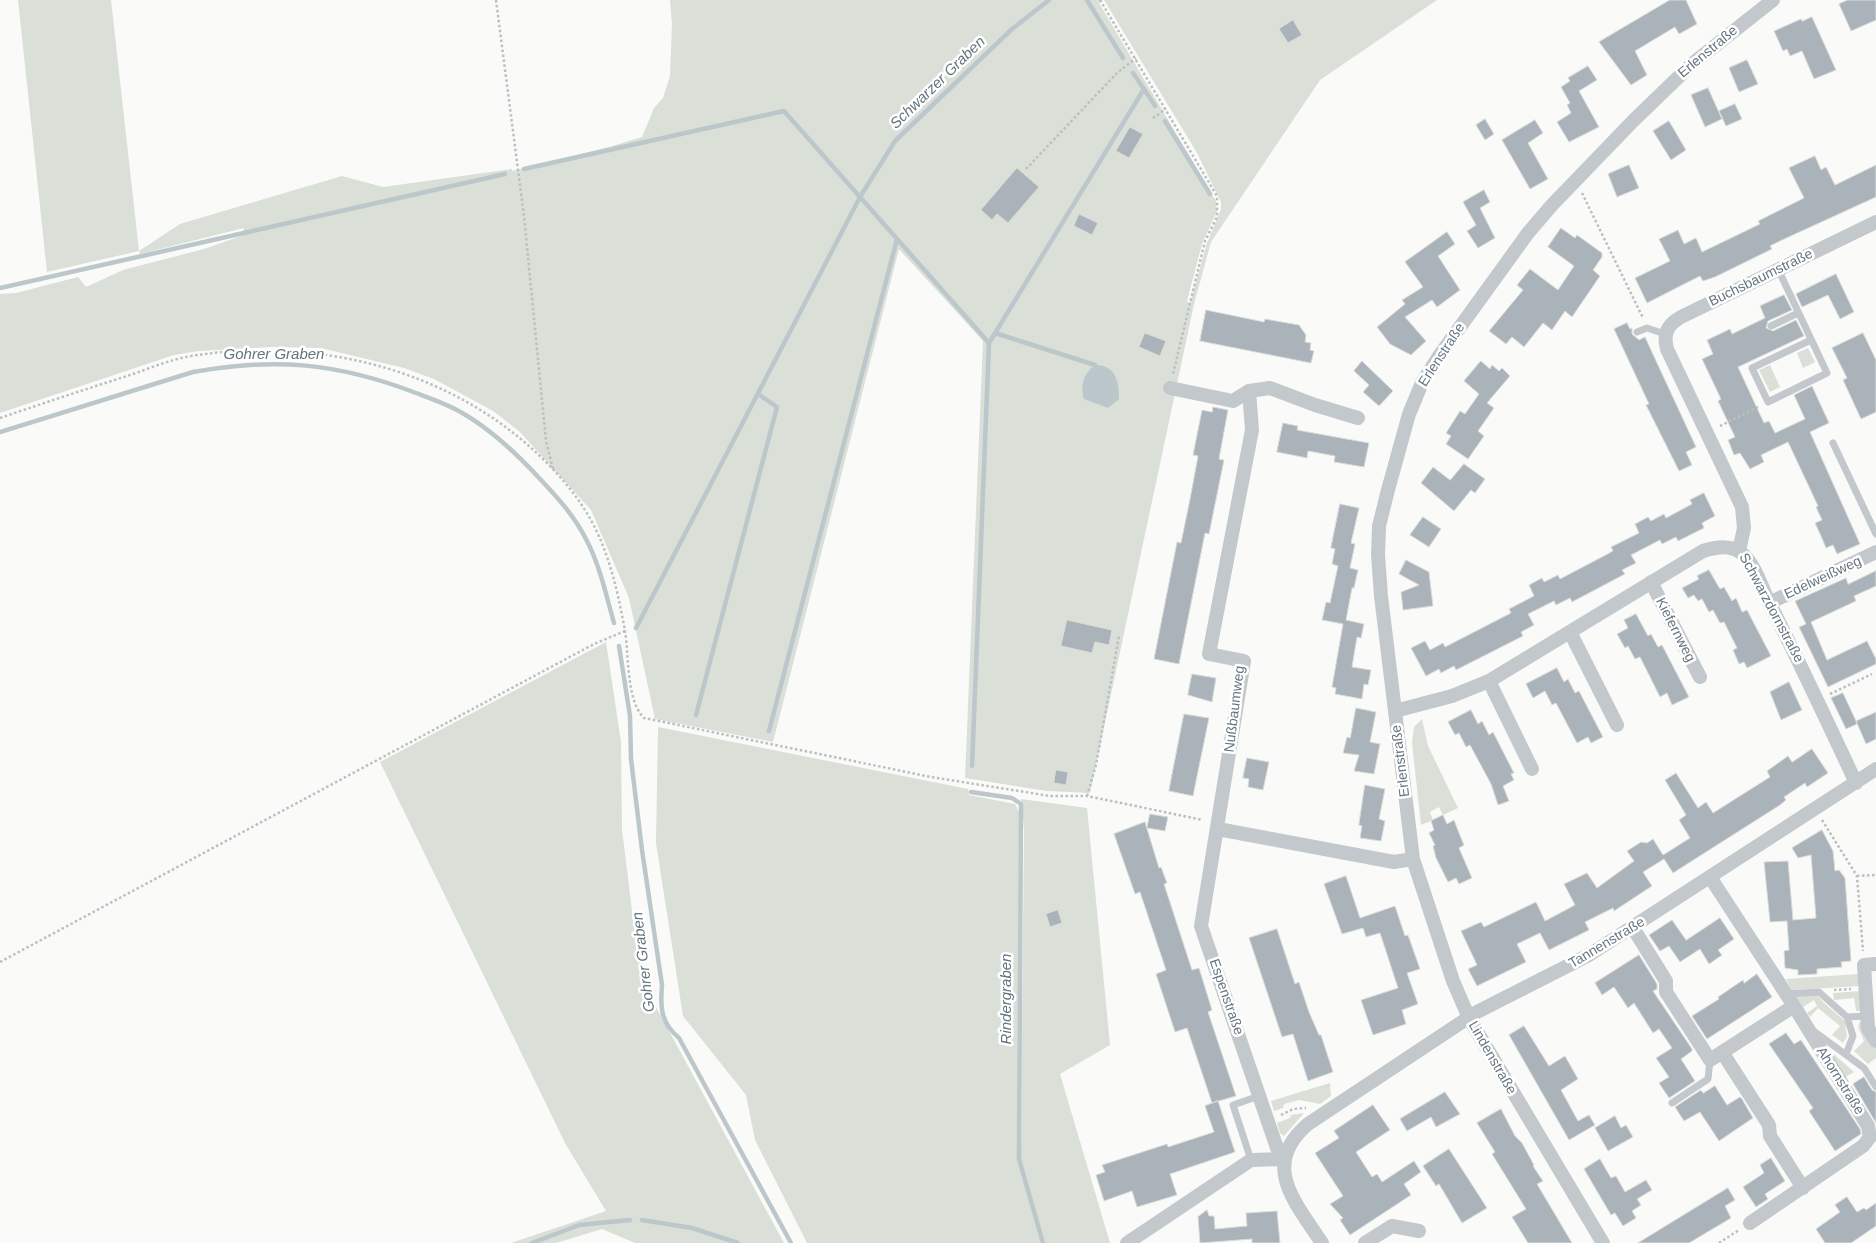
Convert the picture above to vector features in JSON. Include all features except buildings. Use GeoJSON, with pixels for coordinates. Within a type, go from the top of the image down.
{"type":"FeatureCollection","features":[{"type":"Feature","properties":{"kind":"street","name":"Erlenstraße"},"geometry":{"type":"LineString","coordinates":[[1413,859],[1381,596],[1378,555],[1379,526],[1409,414],[1422,383],[1439,356],[1528,233],[1633,120],[1692,64],[1773,0]]}},
{"type":"Feature","properties":{"kind":"street","name":"Buchsbaumstraße"},"geometry":{"type":"LineString","coordinates":[[1665,334],[1670,324],[1680,317],[1876,222]]}},
{"type":"Feature","properties":{"kind":"street","name":"Schwarzdornstraße"},"geometry":{"type":"LineString","coordinates":[[1665,334],[1667,349],[1742,508],[1744,528],[1739,551],[1750,564],[1856,784]]}},
{"type":"Feature","properties":{"kind":"street"},"geometry":{"type":"LineString","coordinates":[[1170,388],[1233,401],[1249,391],[1270,388],[1315,405],[1358,418]]}},
{"type":"Feature","properties":{"kind":"street","name":"Nußbaumweg"},"geometry":{"type":"LineString","coordinates":[[1218,829],[1244,661],[1209,654],[1252,430],[1249,391]]}},
{"type":"Feature","properties":{"kind":"street","name":"Kiefernweg"},"geometry":{"type":"LineString","coordinates":[[1395,711],[1452,696],[1489,681],[1703,551],[1722,547],[1739,551]]}},
{"type":"Feature","properties":{"kind":"street","name":"Edelweißweg"},"geometry":{"type":"LineString","coordinates":[[1769,603],[1876,552]]}},
{"type":"Feature","properties":{"kind":"street","name":"Kiefernweg"},"geometry":{"type":"LineString","coordinates":[[1651,582],[1700,677]]}},
{"type":"Feature","properties":{"kind":"street"},"geometry":{"type":"LineString","coordinates":[[1570,632],[1617,725]]}},
{"type":"Feature","properties":{"kind":"street"},"geometry":{"type":"LineString","coordinates":[[1489,681],[1532,769]]}},
{"type":"Feature","properties":{"kind":"street","name":"Tannenstraße"},"geometry":{"type":"LineString","coordinates":[[1332,1108],[1469,1018],[1590,955],[1856,784],[1876,769]]}},
{"type":"Feature","properties":{"kind":"street"},"geometry":{"type":"LineString","coordinates":[[1218,829],[1394,862],[1413,859]]}},
{"type":"Feature","properties":{"kind":"street","name":"Espenstraße"},"geometry":{"type":"LineString","coordinates":[[1218,829],[1202,926],[1267,1120],[1277,1148],[1284,1159]]}},
{"type":"Feature","properties":{"kind":"street","name":"Lindenstraße"},"geometry":{"type":"LineString","coordinates":[[1413,859],[1453,981],[1469,1018],[1603,1243]]}},
{"type":"Feature","properties":{"kind":"street","name":"Ahornstraße"},"geometry":{"type":"LineString","coordinates":[[1710,877],[1790,1000],[1868,1126],[1870,1137],[1863,1146],[1750,1223]]}},
{"type":"Feature","properties":{"kind":"street"},"geometry":{"type":"LineString","coordinates":[[1633,928],[1666,981],[1666,992],[1710,1060],[1790,1000]]}},
{"type":"Feature","properties":{"kind":"street"},"geometry":{"type":"LineString","coordinates":[[1870,965],[1865,988],[1867,1016],[1868,1028],[1876,1041]]}},
{"type":"Feature","properties":{"kind":"street"},"geometry":{"type":"LineString","coordinates":[[1722,1052],[1769,1125],[1770,1136],[1803,1188]]}},
{"type":"Feature","properties":{"kind":"street","name":"Espenstraße"},"geometry":{"type":"LineString","coordinates":[[1322,1243],[1289,1192],[1284,1179],[1284,1159],[1296,1134],[1332,1108]]}},
{"type":"Feature","properties":{"kind":"street"},"geometry":{"type":"LineString","coordinates":[[1127,1243],[1251,1160],[1284,1159]]}},
{"type":"Feature","properties":{"kind":"street"},"geometry":{"type":"LineString","coordinates":[[1365,1243],[1392,1226],[1419,1231]]}},
{"type":"Feature","properties":{"kind":"lane"},"geometry":{"type":"LineString","coordinates":[[1778,269],[1827,373],[1768,402],[1752,368],[1811,340]]}},
{"type":"Feature","properties":{"kind":"lane"},"geometry":{"type":"LineString","coordinates":[[1771,326],[1798,313]]}},
{"type":"Feature","properties":{"kind":"lane"},"geometry":{"type":"LineString","coordinates":[[1636,332],[1648,328],[1665,334]]}},
{"type":"Feature","properties":{"kind":"lane"},"geometry":{"type":"LineString","coordinates":[[1833,443],[1876,534]]}},
{"type":"Feature","properties":{"kind":"lane"},"geometry":{"type":"LineString","coordinates":[[1790,1000],[1819,992],[1847,1018],[1854,1036],[1846,1054]]}},
{"type":"Feature","properties":{"kind":"lane"},"geometry":{"type":"LineString","coordinates":[[1847,1018],[1867,1016]]}},
{"type":"Feature","properties":{"kind":"lane"},"geometry":{"type":"LineString","coordinates":[[1806,1026],[1864,1068],[1876,1087]]}},
{"type":"Feature","properties":{"kind":"lane"},"geometry":{"type":"LineString","coordinates":[[1672,1103],[1708,1079],[1710,1060]]}},
{"type":"Feature","properties":{"kind":"lane"},"geometry":{"type":"LineString","coordinates":[[1251,1160],[1233,1105],[1260,1096]]}},
{"type":"Feature","properties":{"kind":"path"},"geometry":{"type":"LineString","coordinates":[[496,0],[524,216],[546,441],[553,470]]}},
{"type":"Feature","properties":{"kind":"path"},"geometry":{"type":"LineString","coordinates":[[1100,0],[1217,196],[1218,212],[1205,241],[1170,388]]}},
{"type":"Feature","properties":{"kind":"path"},"geometry":{"type":"LineString","coordinates":[[1026,169],[1118,73],[1136,58]]}},
{"type":"Feature","properties":{"kind":"path"},"geometry":{"type":"LineString","coordinates":[[1153,118],[1166,109]]}},
{"type":"Feature","properties":{"kind":"path"},"geometry":{"type":"LineString","coordinates":[[1576,180],[1648,328]]}},
{"type":"Feature","properties":{"kind":"path"},"geometry":{"type":"LineString","coordinates":[[0,418],[190,356],[270,351],[313,352],[374,365],[442,389],[518,436],[553,470],[577,497],[602,544],[614,578],[625,631],[634,703],[644,718],[931,777],[1050,796],[1087,796],[1200,819],[1218,829]]}},
{"type":"Feature","properties":{"kind":"path"},"geometry":{"type":"LineString","coordinates":[[1706,432],[1768,402]]}},
{"type":"Feature","properties":{"kind":"path"},"geometry":{"type":"LineString","coordinates":[[0,962],[594,644],[625,631]]}},
{"type":"Feature","properties":{"kind":"path"},"geometry":{"type":"LineString","coordinates":[[1087,796],[1096,764],[1119,636]]}},
{"type":"Feature","properties":{"kind":"path"},"geometry":{"type":"LineString","coordinates":[[1817,700],[1872,674]]}},
{"type":"Feature","properties":{"kind":"path"},"geometry":{"type":"LineString","coordinates":[[1815,810],[1857,876],[1870,965]]}},
{"type":"Feature","properties":{"kind":"path"},"geometry":{"type":"LineString","coordinates":[[1857,876],[1876,875]]}},
{"type":"Feature","properties":{"kind":"path"},"geometry":{"type":"LineString","coordinates":[[1819,992],[1865,988]]}},
{"type":"Feature","properties":{"kind":"path"},"geometry":{"type":"LineString","coordinates":[[1267,1120],[1304,1107],[1316,1111],[1320,1116]]}},
{"type":"Feature","properties":{"kind":"path"},"geometry":{"type":"LineString","coordinates":[[1719,1243],[1750,1223]]}},
{"type":"Feature","properties":{"kind":"shaded area"},"geometry":{"type":"Polygon","coordinates":[[[18,0],[111,0],[139,251],[47,272],[18,0]]]}},
{"type":"Feature","properties":{"kind":"shaded area"},"geometry":{"type":"Polygon","coordinates":[[[670,0],[1102,0],[1099,3],[1216,201],[1217,211],[1202,244],[1187,301],[1190,303],[1207,243],[1221,209],[1221,202],[1196,151],[1104,0],[1437,0],[1320,80],[1211,242],[1194,304],[1090,793],[1047,791],[965,778],[983,341],[899,249],[773,742],[655,719],[629,598],[591,510],[519,431],[493,411],[434,379],[404,368],[321,348],[271,347],[198,351],[174,355],[0,413],[0,294],[16,293],[78,277],[86,287],[123,270],[204,249],[241,236],[244,228],[140,254],[139,251],[180,224],[342,176],[383,187],[512,169],[512,171],[642,137],[654,108],[663,98],[670,76],[672,24],[670,0]]]}},
{"type":"Feature","properties":{"kind":"shaded area"},"geometry":{"type":"Polygon","coordinates":[[[1808,348],[1815,362],[1803,368],[1797,353],[1808,348]]]}},
{"type":"Feature","properties":{"kind":"shaded area"},"geometry":{"type":"Polygon","coordinates":[[[1095,365],[1108,368],[1112,371],[1117,381],[1119,399],[1108,408],[1084,399],[1082,389],[1085,376],[1095,365]]]}},
{"type":"Feature","properties":{"kind":"shaded area"},"geometry":{"type":"Polygon","coordinates":[[[1770,365],[1780,387],[1770,392],[1759,370],[1770,365]]]}},
{"type":"Feature","properties":{"kind":"shaded area"},"geometry":{"type":"Polygon","coordinates":[[[606,642],[621,742],[622,829],[636,944],[655,1005],[784,1243],[635,1243],[602,1229],[556,1243],[511,1243],[606,1211],[565,1143],[380,762],[606,642]]]}},
{"type":"Feature","properties":{"kind":"shaded area"},"geometry":{"type":"Polygon","coordinates":[[[1422,719],[1428,746],[1458,808],[1443,815],[1439,807],[1430,812],[1433,820],[1421,825],[1412,743],[1414,727],[1422,719]]]}},
{"type":"Feature","properties":{"kind":"shaded area"},"geometry":{"type":"Polygon","coordinates":[[[658,727],[968,789],[969,795],[1015,804],[1019,812],[1017,1158],[1041,1243],[807,1243],[755,1140],[746,1095],[683,1016],[656,843],[658,727]]]}},
{"type":"Feature","properties":{"kind":"shaded area"},"geometry":{"type":"Polygon","coordinates":[[[1021,799],[1087,808],[1110,1045],[1060,1074],[1110,1243],[1044,1243],[1021,1159],[1024,829],[1021,799]]]}},
{"type":"Feature","properties":{"kind":"shaded area"},"geometry":{"type":"Polygon","coordinates":[[[1859,974],[1860,986],[1792,990],[1786,979],[1859,974]]]}},
{"type":"Feature","properties":{"kind":"shaded area"},"geometry":{"type":"Polygon","coordinates":[[[1860,991],[1861,1011],[1856,1011],[1854,998],[1834,1000],[1833,993],[1860,991]]]}},
{"type":"Feature","properties":{"kind":"shaded area"},"geometry":{"type":"Polygon","coordinates":[[[1816,994],[1845,1021],[1847,1037],[1843,1043],[1832,1035],[1840,1026],[1818,1008],[1810,1017],[1807,1013],[1817,1006],[1814,1000],[1803,1007],[1796,996],[1816,994]]]}},
{"type":"Feature","properties":{"kind":"shaded area"},"geometry":{"type":"Polygon","coordinates":[[[1860,1021],[1876,1046],[1876,1058],[1868,1064],[1854,1051],[1864,1041],[1858,1027],[1860,1021]]]}},
{"type":"Feature","properties":{"kind":"shaded area"},"geometry":{"type":"Polygon","coordinates":[[[1829,1050],[1854,1072],[1842,1079],[1829,1050]]]}},
{"type":"Feature","properties":{"kind":"shaded area"},"geometry":{"type":"Polygon","coordinates":[[[1330,1083],[1331,1096],[1320,1104],[1299,1100],[1284,1104],[1283,1108],[1274,1111],[1271,1101],[1330,1083]]]}},
{"type":"Feature","properties":{"kind":"shaded area"},"geometry":{"type":"Polygon","coordinates":[[[1304,1113],[1284,1136],[1280,1133],[1277,1123],[1290,1118],[1291,1115],[1304,1113]]]}},
{"type":"Feature","properties":{"kind":"waterway","name":"Schwarzer Graben"},"geometry":{"type":"LineString","coordinates":[[636,628],[860,197],[895,141],[1012,29],[1049,0]]}},
{"type":"Feature","properties":{"kind":"waterway"},"geometry":{"type":"LineString","coordinates":[[1087,0],[1123,58]]}},
{"type":"Feature","properties":{"kind":"waterway"},"geometry":{"type":"LineString","coordinates":[[972,766],[989,343],[1144,89],[1133,73]]}},
{"type":"Feature","properties":{"kind":"waterway"},"geometry":{"type":"LineString","coordinates":[[1144,89],[1155,106]]}},
{"type":"Feature","properties":{"kind":"waterway"},"geometry":{"type":"LineString","coordinates":[[524,169],[784,111],[989,343]]}},
{"type":"Feature","properties":{"kind":"waterway"},"geometry":{"type":"LineString","coordinates":[[1165,121],[1210,194]]}},
{"type":"Feature","properties":{"kind":"waterway"},"geometry":{"type":"LineString","coordinates":[[0,288],[505,174]]}},
{"type":"Feature","properties":{"kind":"waterway"},"geometry":{"type":"LineString","coordinates":[[769,731],[897,239]]}},
{"type":"Feature","properties":{"kind":"waterway"},"geometry":{"type":"LineString","coordinates":[[995,333],[1095,365]]}},
{"type":"Feature","properties":{"kind":"waterway","name":"Gohrer Graben"},"geometry":{"type":"LineString","coordinates":[[0,432],[193,372],[223,367],[279,364],[306,366],[333,369],[387,383],[441,402],[464,414],[495,436],[533,471],[566,509],[587,541],[599,571],[614,623]]}},
{"type":"Feature","properties":{"kind":"waterway"},"geometry":{"type":"LineString","coordinates":[[696,715],[777,407],[758,394]]}},
{"type":"Feature","properties":{"kind":"waterway","name":"Gohrer Graben"},"geometry":{"type":"LineString","coordinates":[[619,646],[630,716],[631,759],[662,985],[661,1001],[665,1021],[679,1038],[791,1243]]}},
{"type":"Feature","properties":{"kind":"waterway","name":"Rindergraben"},"geometry":{"type":"LineString","coordinates":[[971,792],[1012,798],[1021,804],[1019,1159],[1043,1243]]}},
{"type":"Feature","properties":{"kind":"waterway"},"geometry":{"type":"LineString","coordinates":[[532,1243],[579,1225],[630,1220]]}},
{"type":"Feature","properties":{"kind":"waterway"},"geometry":{"type":"LineString","coordinates":[[642,1220],[692,1228],[738,1243]]}}]}
